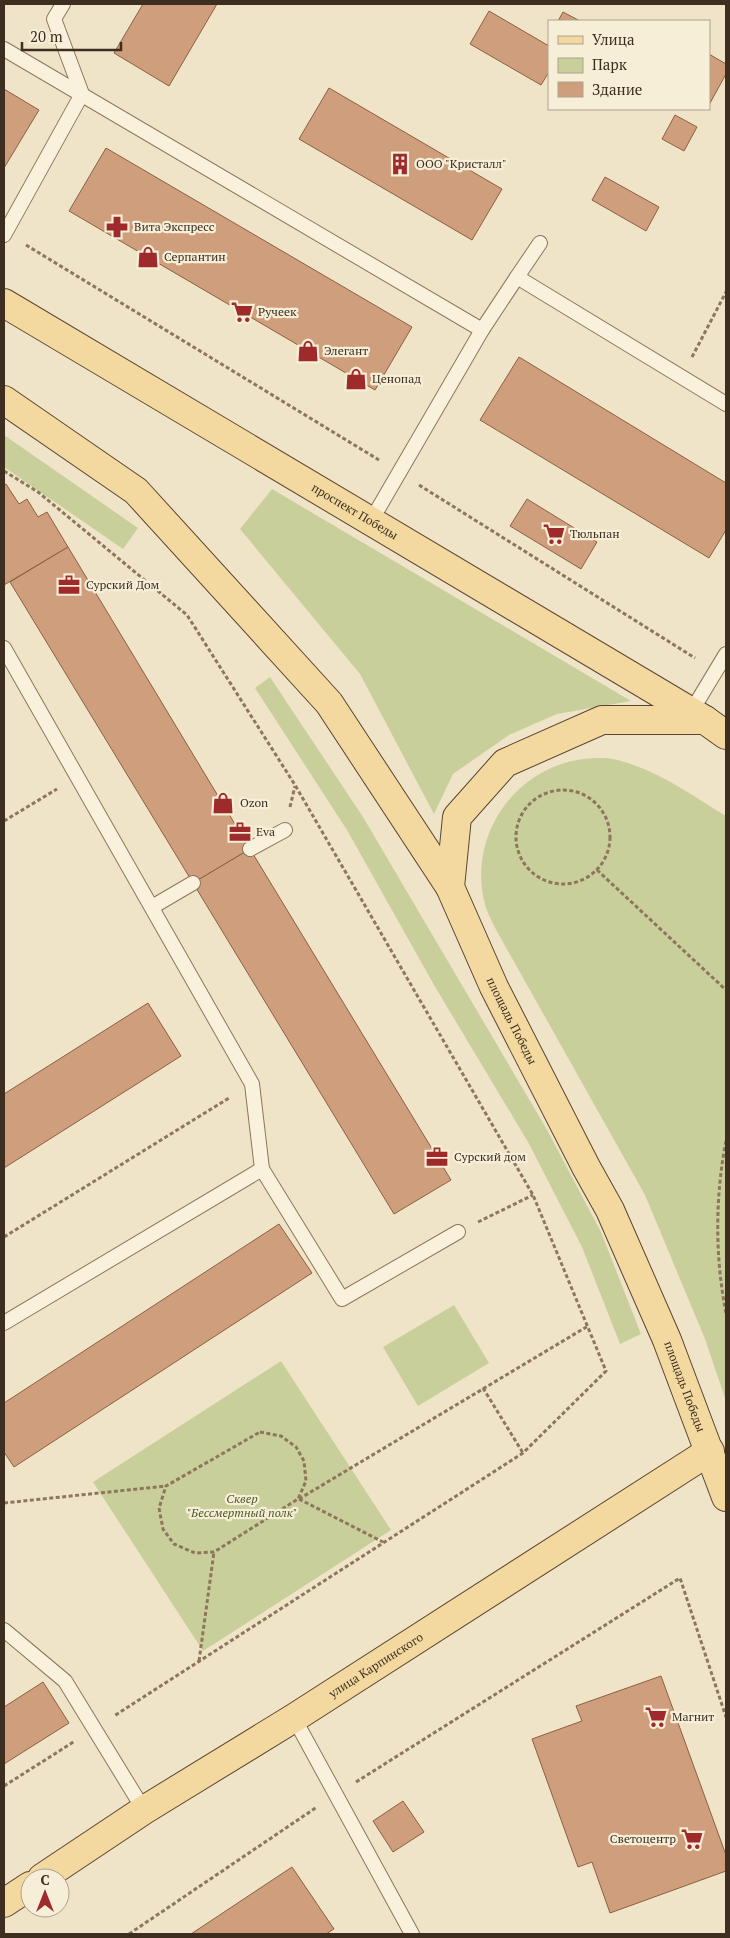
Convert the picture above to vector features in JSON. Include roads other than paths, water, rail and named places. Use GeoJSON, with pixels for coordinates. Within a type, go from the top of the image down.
{"type":"FeatureCollection","features":[{"type":"Feature","properties":{"kind":"main road","name":"проспект Победы"},"geometry":{"type":"LineString","coordinates":[[4,303],[707,722]]}},
{"type":"Feature","properties":{"kind":"main road"},"geometry":{"type":"LineString","coordinates":[[4,400],[136,491],[329,703],[450,887]]}},
{"type":"Feature","properties":{"kind":"main road","name":"площадь Победы"},"geometry":{"type":"LineString","coordinates":[[707,722],[602,720],[505,763],[457,816],[450,887],[494,988],[610,1210],[667,1340],[726,1497]]}},
{"type":"Feature","properties":{"kind":"main road","name":"улица Карпинского"},"geometry":{"type":"LineString","coordinates":[[57,1868],[144,1810],[294,1718],[710,1451]]}},
{"type":"Feature","properties":{"kind":"main road"},"geometry":{"type":"LineString","coordinates":[[4,1903],[20,1893]]}},
{"type":"Feature","properties":{"kind":"lane"},"geometry":{"type":"LineString","coordinates":[[5,234],[82,94],[54,19],[63,4]]}},
{"type":"Feature","properties":{"kind":"lane"},"geometry":{"type":"LineString","coordinates":[[4,49],[482,330]]}},
{"type":"Feature","properties":{"kind":"lane"},"geometry":{"type":"LineString","coordinates":[[371,521],[482,330],[540,243]]}},
{"type":"Feature","properties":{"kind":"lane"},"geometry":{"type":"LineString","coordinates":[[517,278],[726,404]]}},
{"type":"Feature","properties":{"kind":"lane"},"geometry":{"type":"LineString","coordinates":[[4,648],[252,1084],[262,1169],[342,1299],[458,1232]]}},
{"type":"Feature","properties":{"kind":"lane"},"geometry":{"type":"LineString","coordinates":[[707,722],[716,671],[726,654]]}},
{"type":"Feature","properties":{"kind":"lane"},"geometry":{"type":"LineString","coordinates":[[250,849],[285,830]]}},
{"type":"Feature","properties":{"kind":"lane"},"geometry":{"type":"LineString","coordinates":[[152,907],[194,883]]}},
{"type":"Feature","properties":{"kind":"lane"},"geometry":{"type":"LineString","coordinates":[[4,1323],[262,1169]]}},
{"type":"Feature","properties":{"kind":"lane"},"geometry":{"type":"LineString","coordinates":[[4,1630],[65,1681],[144,1810]]}},
{"type":"Feature","properties":{"kind":"lane"},"geometry":{"type":"LineString","coordinates":[[294,1718],[412,1934]]}},
{"type":"Feature","properties":{"kind":"place","name":"ООО \"Кристалл\""},"geometry":{"type":"Point","coordinates":[400,164]}},
{"type":"Feature","properties":{"kind":"place","name":"Вита Экспресс"},"geometry":{"type":"Point","coordinates":[117,227]}},
{"type":"Feature","properties":{"kind":"place","name":"Серпантин"},"geometry":{"type":"Point","coordinates":[148,257]}},
{"type":"Feature","properties":{"kind":"place","name":"Ручеек"},"geometry":{"type":"Point","coordinates":[242,312]}},
{"type":"Feature","properties":{"kind":"place","name":"Элегант"},"geometry":{"type":"Point","coordinates":[308,351]}},
{"type":"Feature","properties":{"kind":"place","name":"Ценопад"},"geometry":{"type":"Point","coordinates":[356,379]}},
{"type":"Feature","properties":{"kind":"place","name":"Тюльпан"},"geometry":{"type":"Point","coordinates":[554,534]}},
{"type":"Feature","properties":{"kind":"place","name":"Сурский Дом"},"geometry":{"type":"Point","coordinates":[69,585]}},
{"type":"Feature","properties":{"kind":"place","name":"Ozon"},"geometry":{"type":"Point","coordinates":[223,803]}},
{"type":"Feature","properties":{"kind":"place","name":"Eva"},"geometry":{"type":"Point","coordinates":[240,832]}},
{"type":"Feature","properties":{"kind":"place","name":"Сурский дом"},"geometry":{"type":"Point","coordinates":[437,1157]}},
{"type":"Feature","properties":{"kind":"place","name":"Магнит"},"geometry":{"type":"Point","coordinates":[656,1717]}},
{"type":"Feature","properties":{"kind":"place","name":"Светоцентр"},"geometry":{"type":"Point","coordinates":[692,1839]}},
{"type":"Feature","properties":{"kind":"park label","name":"Сквер \"Бессмертный полк\""},"geometry":{"type":"Point","coordinates":[242,1506]}}]}
